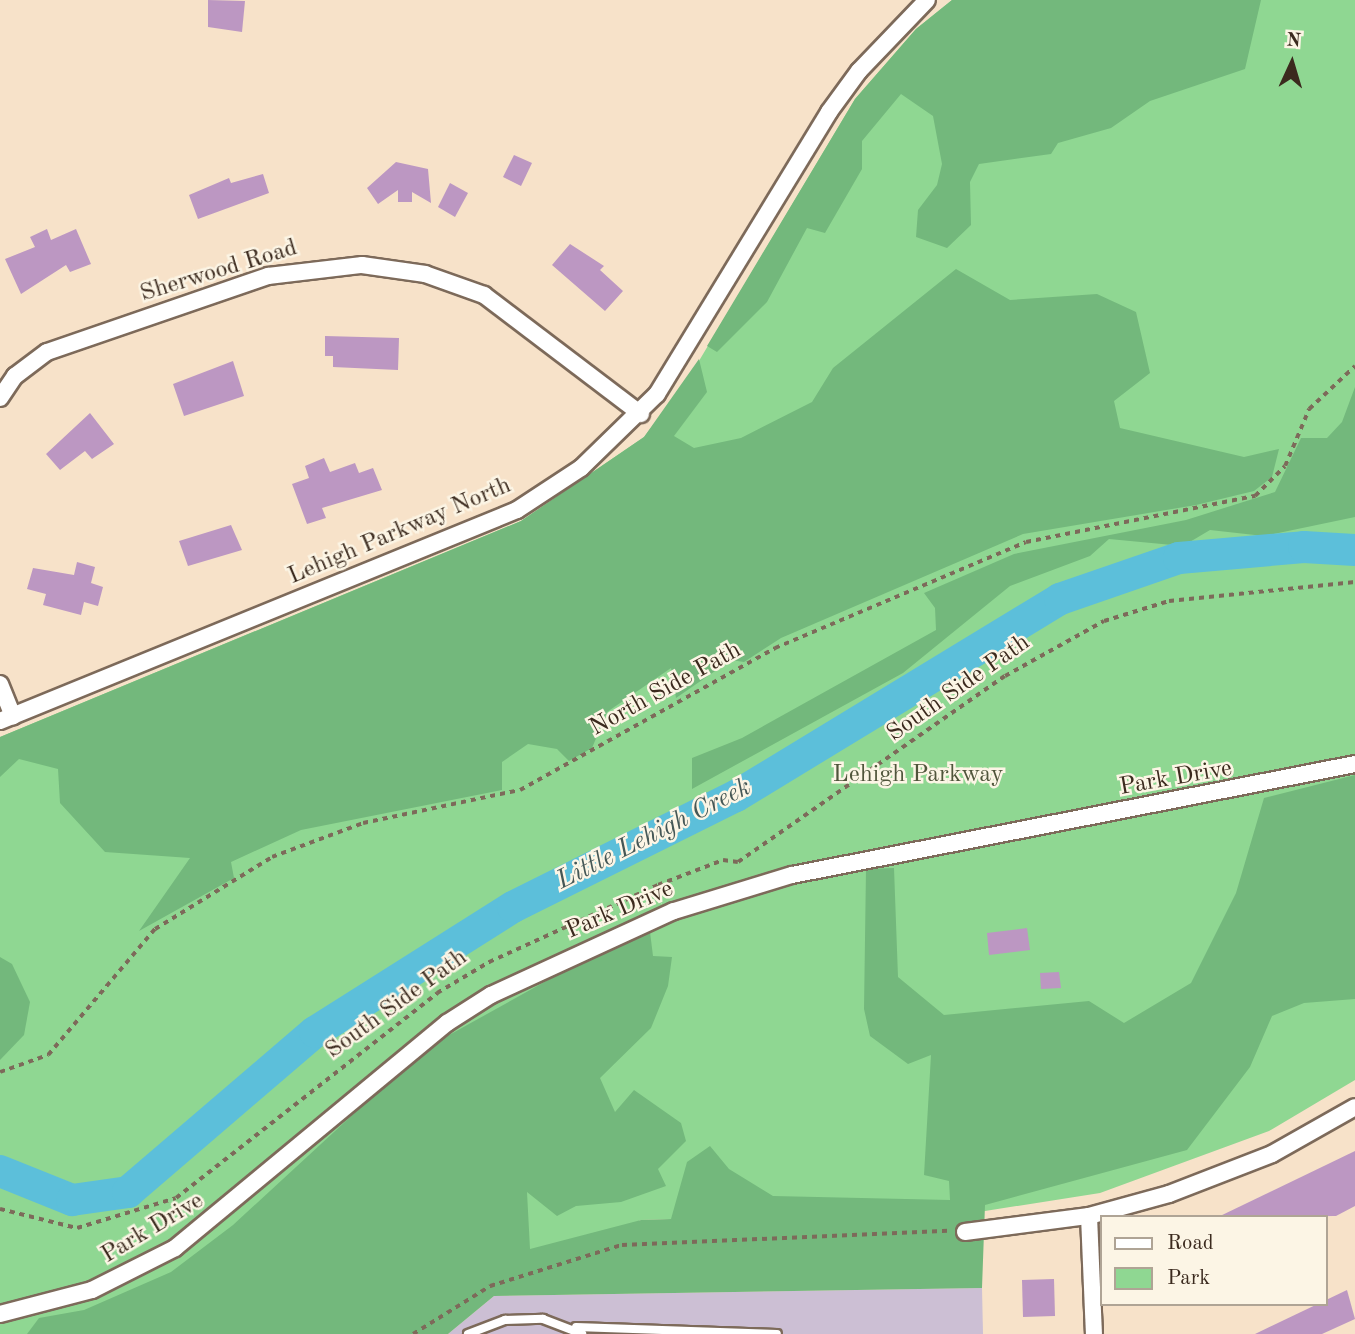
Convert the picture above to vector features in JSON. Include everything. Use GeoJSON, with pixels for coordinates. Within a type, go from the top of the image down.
{"type":"FeatureCollection","features":[{"type":"Feature","properties":{"kind":"street","name":"Lehigh Parkway North"},"geometry":{"type":"LineString","coordinates":[[7,719],[517,510],[581,468],[640,414],[830,112],[876,52],[927,0]]}},
{"type":"Feature","properties":{"kind":"street","name":"Sherwood Road"},"geometry":{"type":"LineString","coordinates":[[0,398],[15,376],[47,352],[268,276],[362,265],[425,274],[484,295],[640,414]]}},
{"type":"Feature","properties":{"kind":"street"},"geometry":{"type":"LineString","coordinates":[[0,684],[7,719]]}},
{"type":"Feature","properties":{"kind":"street","name":"Park Drive"},"geometry":{"type":"LineString","coordinates":[[0,1314],[92,1290],[175,1248],[447,1023],[491,995],[674,911],[792,876],[1355,764]]}},
{"type":"Feature","properties":{"kind":"street"},"geometry":{"type":"LineString","coordinates":[[965,1232],[1089,1216],[1221,1176],[1355,1107]]}},
{"type":"Feature","properties":{"kind":"street"},"geometry":{"type":"LineString","coordinates":[[1089,1216],[1094,1334]]}},
{"type":"Feature","properties":{"kind":"lane"},"geometry":{"type":"LineString","coordinates":[[468,1334],[505,1320],[576,1327],[778,1334]]}},
{"type":"Feature","properties":{"kind":"lane"},"geometry":{"type":"LineString","coordinates":[[576,1327],[582,1334]]}},
{"type":"Feature","properties":{"kind":"path","name":"North Side Path"},"geometry":{"type":"LineString","coordinates":[[0,1072],[48,1055],[155,929],[272,857],[363,823],[520,790],[775,648],[1027,542],[1255,496],[1285,466],[1309,409],[1355,366]]}},
{"type":"Feature","properties":{"kind":"path","name":"South Side Path"},"geometry":{"type":"LineString","coordinates":[[0,1209],[77,1228],[176,1198],[438,993],[489,962],[657,885],[723,860],[738,862],[1005,676],[1104,621],[1170,601],[1355,582]]}},
{"type":"Feature","properties":{"kind":"path"},"geometry":{"type":"LineString","coordinates":[[413,1334],[490,1286],[576,1254],[621,1245],[965,1232]]}},
{"type":"Feature","properties":{"kind":"shaded area"},"geometry":{"type":"Polygon","coordinates":[[[982,1288],[983,1334],[448,1334],[494,1296],[982,1288]]]}},
{"type":"Feature","properties":{"kind":"green space","name":"Lehigh Parkway"},"geometry":{"type":"Polygon","coordinates":[[[952,0],[1355,0],[1355,1080],[1269,1131],[1100,1193],[985,1211],[641,1220],[376,1334],[0,1334],[0,737],[521,521],[644,437],[687,381],[855,99],[916,29],[952,0]]]}},
{"type":"Feature","properties":{"kind":"green space"},"geometry":{"type":"Polygon","coordinates":[[[952,0],[1261,0],[1245,69],[1150,101],[1111,128],[1058,143],[1051,154],[979,164],[970,182],[971,225],[947,248],[916,237],[918,210],[937,185],[942,164],[933,116],[901,94],[862,141],[862,169],[825,233],[807,228],[767,302],[717,352],[707,346],[855,99],[916,29],[952,0]]]}},
{"type":"Feature","properties":{"kind":"green space"},"geometry":{"type":"Polygon","coordinates":[[[956,269],[1010,300],[1097,294],[1136,312],[1150,373],[1114,401],[1120,428],[1244,457],[1279,449],[1272,477],[1254,491],[1196,505],[1023,534],[781,638],[744,662],[731,660],[676,698],[671,668],[607,712],[592,748],[569,761],[557,749],[528,744],[502,762],[502,790],[301,830],[231,862],[234,878],[139,931],[190,858],[105,852],[60,803],[58,769],[19,759],[0,777],[0,737],[521,521],[644,437],[699,359],[707,392],[674,436],[694,448],[741,438],[812,402],[833,368],[956,269]]]}},
{"type":"Feature","properties":{"kind":"green space"},"geometry":{"type":"Polygon","coordinates":[[[1355,387],[1355,517],[1264,536],[1210,530],[1183,546],[1109,539],[1090,556],[1010,586],[903,673],[692,789],[692,758],[742,738],[936,630],[935,608],[924,593],[1014,554],[1186,520],[1275,492],[1301,438],[1327,438],[1342,422],[1355,387]]]}},
{"type":"Feature","properties":{"kind":"green space"},"geometry":{"type":"Polygon","coordinates":[[[1355,775],[1355,999],[1304,1003],[1272,1016],[1250,1067],[1187,1150],[985,1205],[982,1288],[494,1296],[448,1334],[27,1334],[39,1318],[84,1310],[171,1272],[233,1225],[424,1049],[611,945],[650,932],[653,956],[672,957],[668,986],[651,1028],[600,1078],[615,1112],[634,1090],[681,1123],[686,1141],[658,1169],[666,1186],[621,1202],[576,1206],[557,1216],[527,1192],[530,1249],[641,1220],[671,1219],[687,1162],[710,1146],[729,1169],[773,1196],[950,1200],[949,1181],[924,1175],[931,1055],[908,1064],[870,1036],[864,1009],[866,869],[894,868],[898,977],[944,1015],[1089,1001],[1124,1023],[1191,983],[1236,893],[1264,798],[1355,775]]]}},
{"type":"Feature","properties":{"kind":"green space"},"geometry":{"type":"Polygon","coordinates":[[[0,957],[12,964],[30,1002],[24,1035],[0,1060],[0,957]]]}},
{"type":"Feature","properties":{"kind":"building"},"geometry":{"type":"Polygon","coordinates":[[[208,0],[245,1],[242,32],[208,27],[208,0]]]}},
{"type":"Feature","properties":{"kind":"building"},"geometry":{"type":"Polygon","coordinates":[[[514,155],[532,163],[521,186],[503,177],[514,155]]]}},
{"type":"Feature","properties":{"kind":"building"},"geometry":{"type":"Polygon","coordinates":[[[396,162],[428,169],[431,203],[412,192],[412,202],[398,202],[398,190],[378,204],[367,188],[396,162]]]}},
{"type":"Feature","properties":{"kind":"building"},"geometry":{"type":"Polygon","coordinates":[[[263,174],[269,193],[198,219],[189,195],[229,178],[231,183],[263,174]]]}},
{"type":"Feature","properties":{"kind":"building"},"geometry":{"type":"Polygon","coordinates":[[[450,183],[468,193],[455,217],[438,207],[450,183]]]}},
{"type":"Feature","properties":{"kind":"building"},"geometry":{"type":"Polygon","coordinates":[[[47,229],[51,240],[76,229],[91,264],[70,272],[66,265],[21,294],[5,259],[35,247],[30,237],[47,229]]]}},
{"type":"Feature","properties":{"kind":"building"},"geometry":{"type":"Polygon","coordinates":[[[570,244],[604,266],[600,270],[623,291],[605,311],[552,265],[570,244]]]}},
{"type":"Feature","properties":{"kind":"building"},"geometry":{"type":"Polygon","coordinates":[[[325,336],[399,338],[398,370],[333,367],[333,356],[325,356],[325,336]]]}},
{"type":"Feature","properties":{"kind":"building"},"geometry":{"type":"Polygon","coordinates":[[[233,361],[244,396],[184,416],[173,384],[233,361]]]}},
{"type":"Feature","properties":{"kind":"building"},"geometry":{"type":"Polygon","coordinates":[[[90,413],[114,444],[92,459],[85,451],[60,470],[46,454],[90,413]]]}},
{"type":"Feature","properties":{"kind":"building"},"geometry":{"type":"Polygon","coordinates":[[[324,458],[330,472],[355,463],[359,473],[373,468],[382,490],[322,508],[326,518],[307,524],[292,484],[309,478],[305,466],[324,458]]]}},
{"type":"Feature","properties":{"kind":"building"},"geometry":{"type":"Polygon","coordinates":[[[231,525],[242,550],[188,566],[179,541],[231,525]]]}},
{"type":"Feature","properties":{"kind":"building"},"geometry":{"type":"Polygon","coordinates":[[[77,562],[95,567],[91,583],[103,587],[98,606],[84,602],[81,615],[43,605],[46,594],[27,589],[33,568],[74,575],[77,562]]]}},
{"type":"Feature","properties":{"kind":"building"},"geometry":{"type":"Polygon","coordinates":[[[1027,928],[1030,950],[989,955],[987,933],[1027,928]]]}},
{"type":"Feature","properties":{"kind":"building"},"geometry":{"type":"Polygon","coordinates":[[[1059,972],[1061,988],[1041,989],[1040,973],[1059,972]]]}},
{"type":"Feature","properties":{"kind":"building"},"geometry":{"type":"Polygon","coordinates":[[[1355,1151],[1355,1206],[1336,1216],[1222,1215],[1355,1151]]]}},
{"type":"Feature","properties":{"kind":"building"},"geometry":{"type":"Polygon","coordinates":[[[1054,1279],[1055,1316],[1023,1317],[1022,1280],[1054,1279]]]}},
{"type":"Feature","properties":{"kind":"building"},"geometry":{"type":"Polygon","coordinates":[[[1347,1290],[1355,1319],[1322,1334],[1255,1334],[1314,1306],[1327,1306],[1327,1300],[1347,1290]]]}},
{"type":"Feature","properties":{"kind":"waterway","name":"Little Lehigh Creek"},"geometry":{"type":"LineString","coordinates":[[0,1171],[72,1200],[128,1192],[315,1032],[513,907],[736,796],[1060,599],[1179,558],[1304,547],[1355,550]]}}]}
